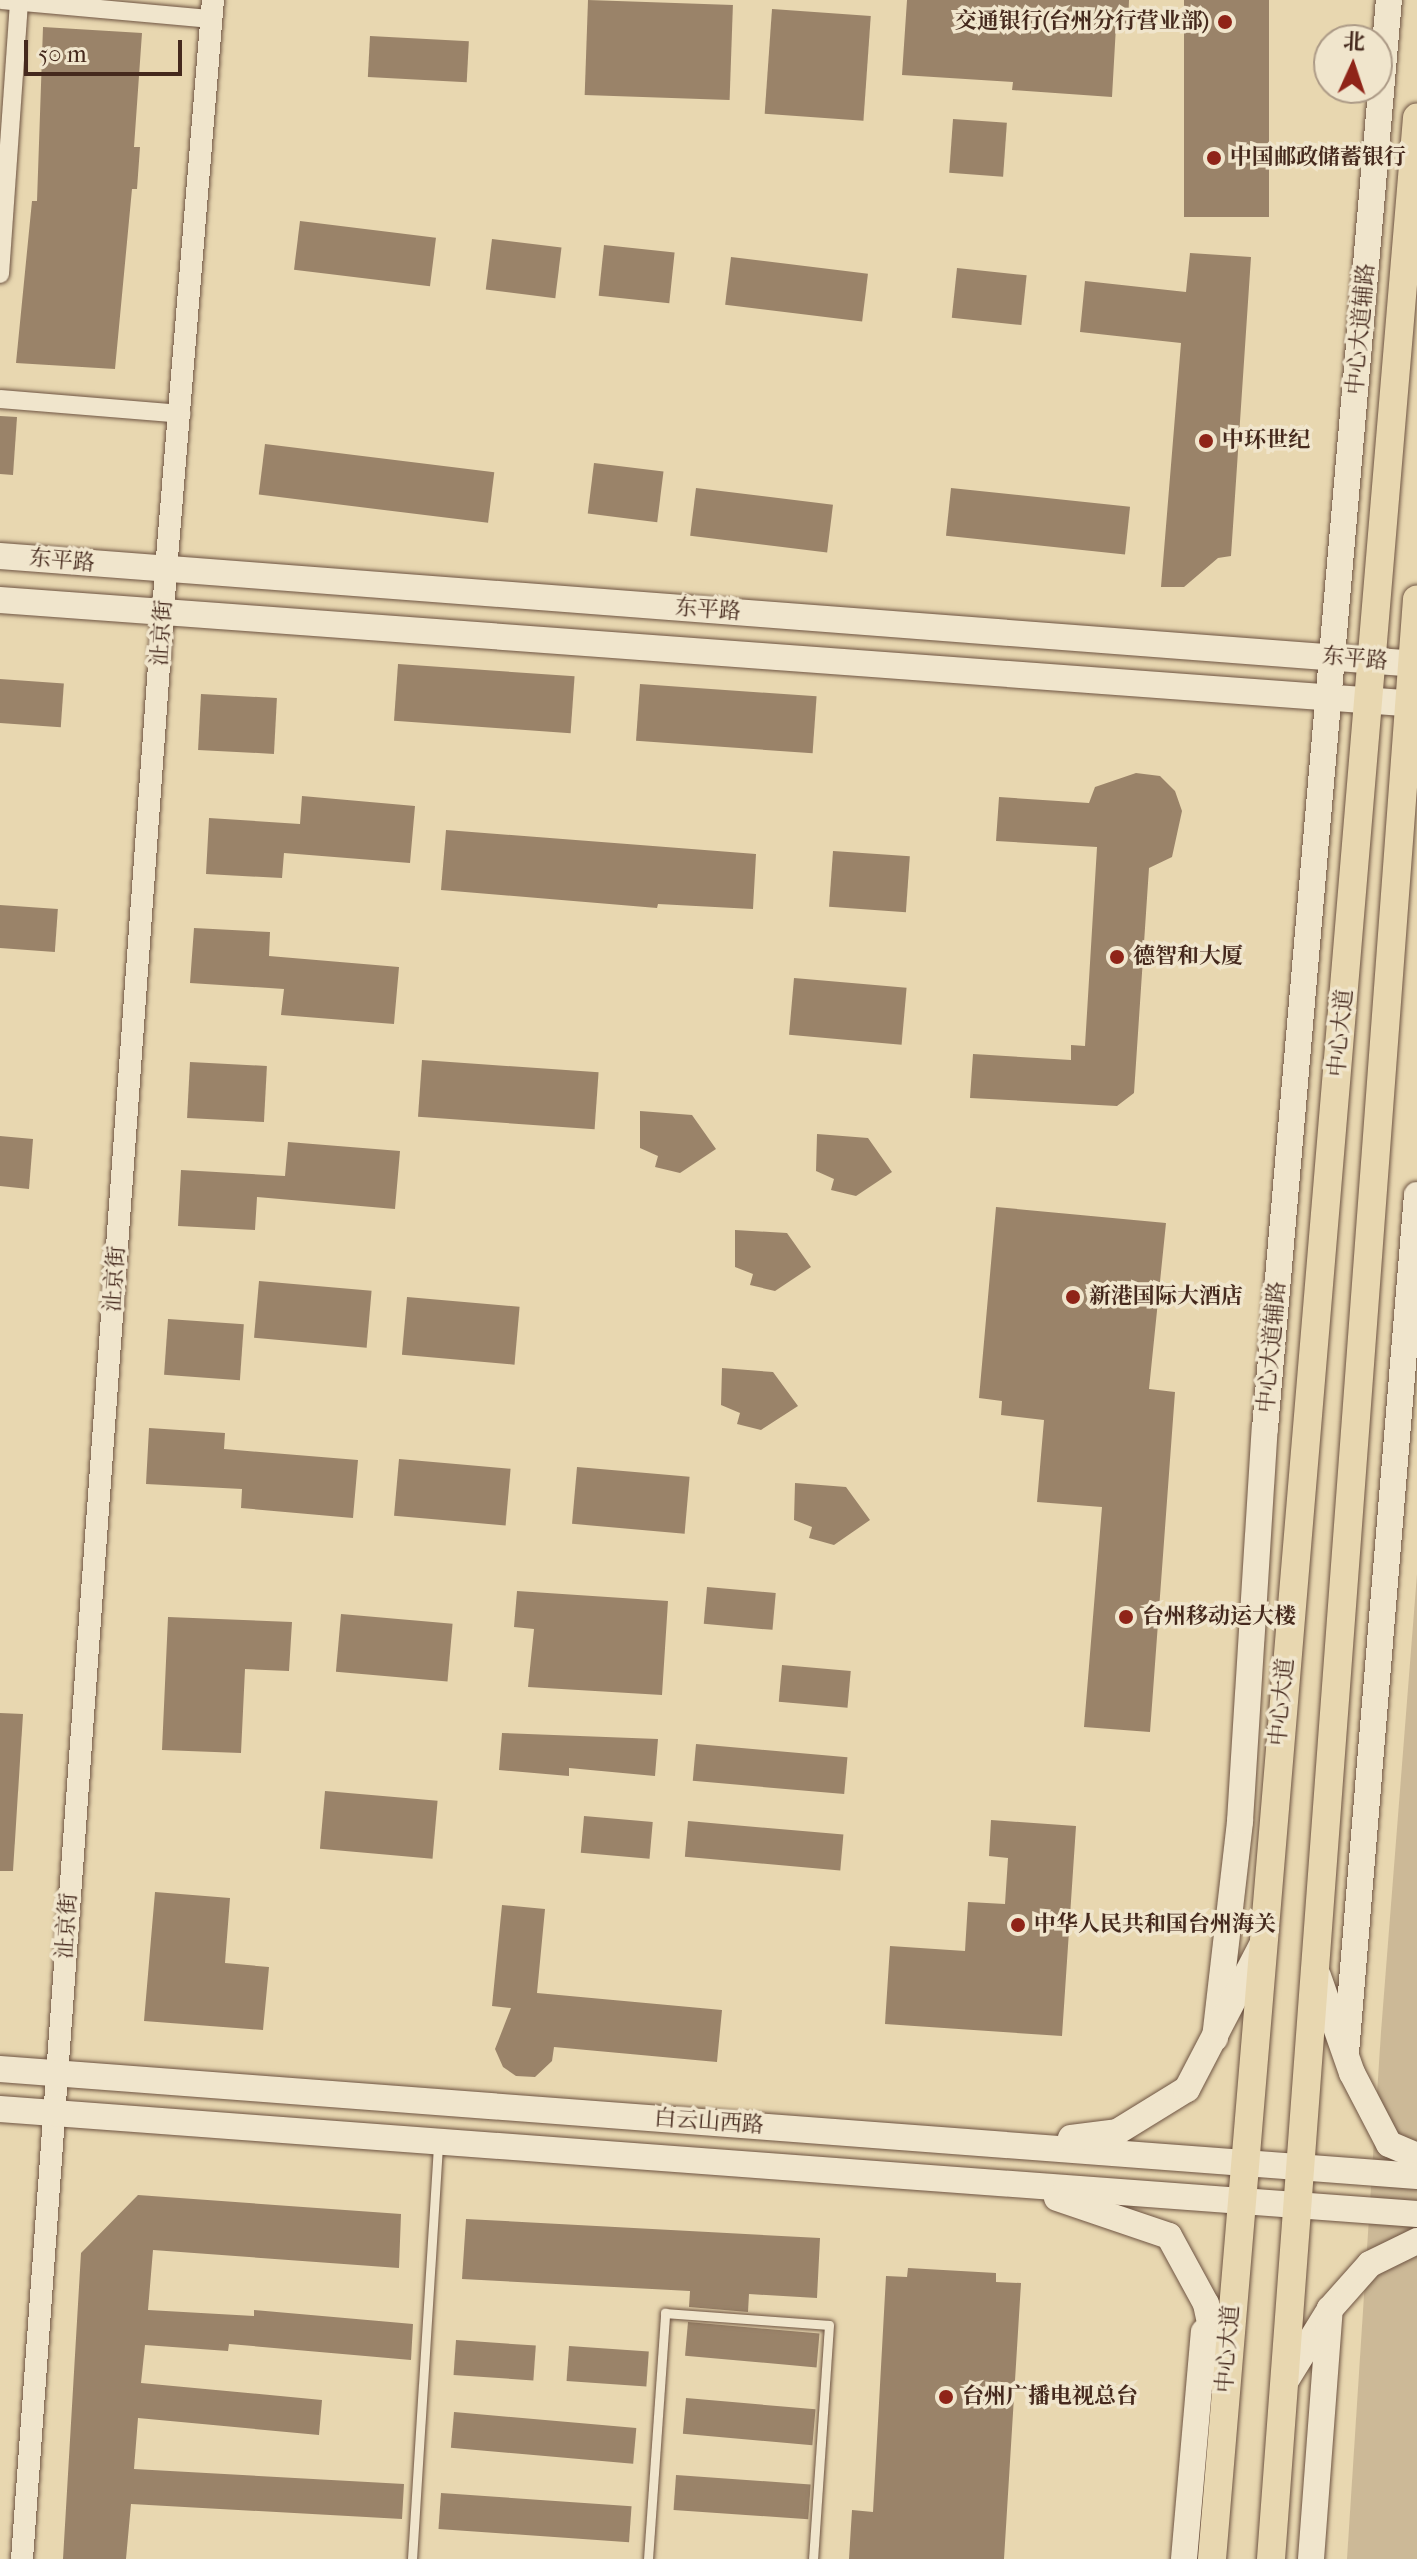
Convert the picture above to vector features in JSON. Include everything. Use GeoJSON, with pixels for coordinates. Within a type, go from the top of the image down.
{"type":"FeatureCollection","features":[{"type":"Feature","properties":{"kind":"main road","name":"中心大道辅路"},"geometry":{"type":"LineString","coordinates":[[1215,2038],[1240,1821],[1267,1412],[1389,0]]}},
{"type":"Feature","properties":{"kind":"main road","name":"中心大道"},"geometry":{"type":"LineString","coordinates":[[1212,2559],[1242,2162],[1370,699],[1417,118]]}},
{"type":"Feature","properties":{"kind":"main road","name":"东平路"},"geometry":{"type":"LineString","coordinates":[[0,556],[1416,665]]}},
{"type":"Feature","properties":{"kind":"main road","name":"中心大道"},"geometry":{"type":"LineString","coordinates":[[1271,2559],[1414,704],[1417,599]]}},
{"type":"Feature","properties":{"kind":"main road","name":"东平路"},"geometry":{"type":"LineString","coordinates":[[0,600],[1414,704]]}},
{"type":"Feature","properties":{"kind":"main road"},"geometry":{"type":"LineString","coordinates":[[1332,657],[1370,699]]}},
{"type":"Feature","properties":{"kind":"main road"},"geometry":{"type":"LineString","coordinates":[[1346,2053],[1417,1195]]}},
{"type":"Feature","properties":{"kind":"main road","name":"中心大道"},"geometry":{"type":"LineString","coordinates":[[1021,2145],[1117,2132],[1187,2089],[1261,1947]]}},
{"type":"Feature","properties":{"kind":"main road","name":"中心大道"},"geometry":{"type":"LineString","coordinates":[[1318,1976],[1346,2053],[1389,2144],[1417,2156]]}},
{"type":"Feature","properties":{"kind":"main road","name":"白云山西路"},"geometry":{"type":"LineString","coordinates":[[0,2069],[1417,2176]]}},
{"type":"Feature","properties":{"kind":"main road","name":"白云山西路"},"geometry":{"type":"LineString","coordinates":[[0,2109],[1417,2214]]}},
{"type":"Feature","properties":{"kind":"main road","name":"白云山西路"},"geometry":{"type":"LineString","coordinates":[[999,2182],[1169,2236],[1206,2304],[1225,2390]]}},
{"type":"Feature","properties":{"kind":"main road","name":"中心大道"},"geometry":{"type":"LineString","coordinates":[[1285,2382],[1330,2309],[1370,2264],[1417,2241]]}},
{"type":"Feature","properties":{"kind":"main road"},"geometry":{"type":"LineString","coordinates":[[1184,2559],[1206,2304]]}},
{"type":"Feature","properties":{"kind":"main road"},"geometry":{"type":"LineString","coordinates":[[1311,2559],[1330,2309]]}},
{"type":"Feature","properties":{"kind":"street"},"geometry":{"type":"LineString","coordinates":[[0,274],[14,0],[212,10]]}},
{"type":"Feature","properties":{"kind":"street","name":"沚京街"},"geometry":{"type":"LineString","coordinates":[[22,2559],[166,570],[212,10]]}},
{"type":"Feature","properties":{"kind":"street"},"geometry":{"type":"LineString","coordinates":[[0,399],[181,414]]}},
{"type":"Feature","properties":{"kind":"lane"},"geometry":{"type":"LineString","coordinates":[[412,2559],[439,2141]]}},
{"type":"Feature","properties":{"kind":"lane"},"geometry":{"type":"LineString","coordinates":[[648,2559],[665,2313],[829,2325],[813,2559]]}},
{"type":"Feature","properties":{"kind":"shaded area"},"geometry":{"type":"Polygon","coordinates":[[[1417,1574],[1417,2559],[1347,2559],[1381,2032],[1417,1574]]]}},
{"type":"Feature","properties":{"kind":"building"},"geometry":{"type":"Polygon","coordinates":[[[588,0],[733,5],[730,100],[585,95],[588,0]]]}},
{"type":"Feature","properties":{"kind":"building"},"geometry":{"type":"Polygon","coordinates":[[[907,0],[1129,0],[1128,27],[1116,26],[1112,97],[1012,90],[1013,82],[902,75],[907,0]]]}},
{"type":"Feature","properties":{"kind":"building","name":"中国邮政储蓄银行"},"geometry":{"type":"Polygon","coordinates":[[[1184,0],[1269,0],[1269,217],[1184,217],[1184,0]]]}},
{"type":"Feature","properties":{"kind":"building"},"geometry":{"type":"Polygon","coordinates":[[[772,9],[871,16],[863,121],[765,114],[772,9]]]}},
{"type":"Feature","properties":{"kind":"building"},"geometry":{"type":"Polygon","coordinates":[[[43,27],[142,33],[134,147],[140,147],[137,189],[132,189],[115,369],[16,363],[32,201],[37,201],[43,27]]]}},
{"type":"Feature","properties":{"kind":"building"},"geometry":{"type":"Polygon","coordinates":[[[370,36],[469,41],[467,82],[368,77],[370,36]]]}},
{"type":"Feature","properties":{"kind":"building"},"geometry":{"type":"Polygon","coordinates":[[[953,119],[1007,123],[1003,177],[949,173],[953,119]]]}},
{"type":"Feature","properties":{"kind":"building"},"geometry":{"type":"Polygon","coordinates":[[[300,221],[436,238],[430,286],[294,270],[300,221]]]}},
{"type":"Feature","properties":{"kind":"building"},"geometry":{"type":"Polygon","coordinates":[[[492,239],[561,248],[555,298],[486,290],[492,239]]]}},
{"type":"Feature","properties":{"kind":"building"},"geometry":{"type":"Polygon","coordinates":[[[604,245],[675,252],[669,303],[599,296],[604,245]]]}},
{"type":"Feature","properties":{"kind":"building","name":"中环世纪"},"geometry":{"type":"Polygon","coordinates":[[[1190,253],[1251,257],[1231,556],[1218,558],[1184,587],[1161,587],[1181,343],[1080,332],[1085,281],[1186,292],[1190,253]]]}},
{"type":"Feature","properties":{"kind":"building"},"geometry":{"type":"Polygon","coordinates":[[[731,257],[868,274],[862,321],[725,305],[731,257]]]}},
{"type":"Feature","properties":{"kind":"building"},"geometry":{"type":"Polygon","coordinates":[[[957,268],[1027,275],[1021,325],[952,318],[957,268]]]}},
{"type":"Feature","properties":{"kind":"building"},"geometry":{"type":"Polygon","coordinates":[[[0,416],[17,417],[13,475],[0,474],[0,416]]]}},
{"type":"Feature","properties":{"kind":"building"},"geometry":{"type":"Polygon","coordinates":[[[265,444],[494,472],[488,523],[259,495],[265,444]]]}},
{"type":"Feature","properties":{"kind":"building"},"geometry":{"type":"Polygon","coordinates":[[[594,463],[663,472],[657,522],[588,514],[594,463]]]}},
{"type":"Feature","properties":{"kind":"building"},"geometry":{"type":"Polygon","coordinates":[[[696,488],[833,505],[827,552],[690,536],[696,488]]]}},
{"type":"Feature","properties":{"kind":"building"},"geometry":{"type":"Polygon","coordinates":[[[951,488],[1130,507],[1125,555],[946,536],[951,488]]]}},
{"type":"Feature","properties":{"kind":"building"},"geometry":{"type":"Polygon","coordinates":[[[398,664],[575,676],[571,733],[394,721],[398,664]]]}},
{"type":"Feature","properties":{"kind":"building"},"geometry":{"type":"Polygon","coordinates":[[[0,679],[64,683],[61,727],[0,723],[0,679]]]}},
{"type":"Feature","properties":{"kind":"building"},"geometry":{"type":"Polygon","coordinates":[[[640,684],[817,696],[813,753],[636,741],[640,684]]]}},
{"type":"Feature","properties":{"kind":"building"},"geometry":{"type":"Polygon","coordinates":[[[201,694],[277,698],[274,754],[198,750],[201,694]]]}},
{"type":"Feature","properties":{"kind":"building","name":"德智和大厦"},"geometry":{"type":"Polygon","coordinates":[[[1136,773],[1160,776],[1175,791],[1182,811],[1172,857],[1149,868],[1134,1093],[1117,1106],[970,1098],[973,1054],[1071,1060],[1071,1045],[1085,1046],[1097,847],[996,841],[999,797],[1089,803],[1095,787],[1136,773]]]}},
{"type":"Feature","properties":{"kind":"building"},"geometry":{"type":"Polygon","coordinates":[[[302,796],[415,806],[410,863],[284,853],[282,878],[206,874],[209,818],[300,824],[302,796]]]}},
{"type":"Feature","properties":{"kind":"building"},"geometry":{"type":"Polygon","coordinates":[[[446,830],[756,854],[753,909],[658,904],[657,908],[441,890],[446,830]]]}},
{"type":"Feature","properties":{"kind":"building"},"geometry":{"type":"Polygon","coordinates":[[[833,851],[910,856],[906,912],[829,907],[833,851]]]}},
{"type":"Feature","properties":{"kind":"building"},"geometry":{"type":"Polygon","coordinates":[[[0,905],[58,909],[55,952],[0,948],[0,905]]]}},
{"type":"Feature","properties":{"kind":"building"},"geometry":{"type":"Polygon","coordinates":[[[194,928],[270,932],[269,956],[399,967],[394,1024],[281,1015],[284,989],[190,983],[194,928]]]}},
{"type":"Feature","properties":{"kind":"building"},"geometry":{"type":"Polygon","coordinates":[[[794,978],[907,988],[902,1045],[789,1035],[794,978]]]}},
{"type":"Feature","properties":{"kind":"building"},"geometry":{"type":"Polygon","coordinates":[[[422,1060],[599,1072],[595,1129],[418,1117],[422,1060]]]}},
{"type":"Feature","properties":{"kind":"building"},"geometry":{"type":"Polygon","coordinates":[[[190,1062],[267,1066],[264,1122],[187,1118],[190,1062]]]}},
{"type":"Feature","properties":{"kind":"building"},"geometry":{"type":"Polygon","coordinates":[[[640,1111],[692,1115],[716,1149],[680,1173],[655,1167],[658,1156],[640,1148],[640,1111]]]}},
{"type":"Feature","properties":{"kind":"building"},"geometry":{"type":"Polygon","coordinates":[[[817,1134],[868,1138],[892,1172],[856,1196],[831,1190],[834,1179],[816,1171],[817,1134]]]}},
{"type":"Feature","properties":{"kind":"building"},"geometry":{"type":"Polygon","coordinates":[[[0,1136],[33,1139],[29,1189],[0,1186],[0,1136]]]}},
{"type":"Feature","properties":{"kind":"building"},"geometry":{"type":"Polygon","coordinates":[[[288,1142],[400,1151],[395,1209],[257,1197],[255,1230],[178,1226],[181,1170],[285,1176],[288,1142]]]}},
{"type":"Feature","properties":{"kind":"building"},"geometry":{"type":"Polygon","coordinates":[[[996,1207],[1166,1223],[1149,1389],[1175,1392],[1150,1732],[1084,1727],[1102,1507],[1037,1502],[1044,1420],[1001,1415],[1002,1401],[979,1398],[996,1207]]]}},
{"type":"Feature","properties":{"kind":"building"},"geometry":{"type":"Polygon","coordinates":[[[735,1230],[787,1233],[811,1267],[775,1291],[750,1285],[753,1274],[735,1267],[735,1230]]]}},
{"type":"Feature","properties":{"kind":"building"},"geometry":{"type":"Polygon","coordinates":[[[259,1281],[372,1291],[367,1348],[254,1338],[259,1281]]]}},
{"type":"Feature","properties":{"kind":"building"},"geometry":{"type":"Polygon","coordinates":[[[407,1297],[520,1307],[515,1365],[402,1355],[407,1297]]]}},
{"type":"Feature","properties":{"kind":"building"},"geometry":{"type":"Polygon","coordinates":[[[168,1319],[244,1324],[240,1380],[164,1375],[168,1319]]]}},
{"type":"Feature","properties":{"kind":"building"},"geometry":{"type":"Polygon","coordinates":[[[722,1368],[773,1372],[798,1406],[761,1430],[737,1424],[740,1413],[721,1405],[722,1368]]]}},
{"type":"Feature","properties":{"kind":"building"},"geometry":{"type":"Polygon","coordinates":[[[149,1428],[225,1433],[224,1449],[358,1460],[353,1518],[241,1508],[242,1489],[146,1484],[149,1428]]]}},
{"type":"Feature","properties":{"kind":"building"},"geometry":{"type":"Polygon","coordinates":[[[399,1459],[511,1469],[506,1526],[394,1516],[399,1459]]]}},
{"type":"Feature","properties":{"kind":"building"},"geometry":{"type":"Polygon","coordinates":[[[577,1467],[690,1477],[685,1534],[572,1524],[577,1467]]]}},
{"type":"Feature","properties":{"kind":"building"},"geometry":{"type":"Polygon","coordinates":[[[795,1483],[846,1487],[870,1520],[834,1545],[809,1538],[812,1527],[794,1520],[795,1483]]]}},
{"type":"Feature","properties":{"kind":"building"},"geometry":{"type":"Polygon","coordinates":[[[707,1587],[776,1593],[773,1630],[704,1624],[707,1587]]]}},
{"type":"Feature","properties":{"kind":"building"},"geometry":{"type":"Polygon","coordinates":[[[517,1591],[668,1601],[662,1695],[528,1687],[534,1629],[514,1627],[517,1591]]]}},
{"type":"Feature","properties":{"kind":"building"},"geometry":{"type":"Polygon","coordinates":[[[341,1614],[453,1624],[448,1682],[336,1672],[341,1614]]]}},
{"type":"Feature","properties":{"kind":"building"},"geometry":{"type":"Polygon","coordinates":[[[168,1617],[292,1622],[289,1671],[245,1669],[241,1753],[162,1750],[168,1617]]]}},
{"type":"Feature","properties":{"kind":"building"},"geometry":{"type":"Polygon","coordinates":[[[782,1665],[851,1671],[848,1708],[779,1702],[782,1665]]]}},
{"type":"Feature","properties":{"kind":"building"},"geometry":{"type":"Polygon","coordinates":[[[0,1713],[23,1714],[13,1871],[0,1871],[0,1713]]]}},
{"type":"Feature","properties":{"kind":"building"},"geometry":{"type":"Polygon","coordinates":[[[502,1733],[658,1739],[655,1776],[569,1768],[569,1776],[499,1770],[502,1733]]]}},
{"type":"Feature","properties":{"kind":"building"},"geometry":{"type":"Polygon","coordinates":[[[696,1744],[847,1757],[844,1794],[693,1781],[696,1744]]]}},
{"type":"Feature","properties":{"kind":"building"},"geometry":{"type":"Polygon","coordinates":[[[325,1791],[438,1801],[433,1859],[320,1849],[325,1791]]]}},
{"type":"Feature","properties":{"kind":"building"},"geometry":{"type":"Polygon","coordinates":[[[584,1816],[653,1822],[650,1859],[581,1853],[584,1816]]]}},
{"type":"Feature","properties":{"kind":"building","name":"中华人民共和国台州海关"},"geometry":{"type":"Polygon","coordinates":[[[991,1820],[1076,1826],[1062,2036],[885,2024],[890,1946],[965,1951],[968,1902],[1005,1904],[1008,1858],[989,1856],[991,1820]]]}},
{"type":"Feature","properties":{"kind":"building"},"geometry":{"type":"Polygon","coordinates":[[[688,1821],[843,1835],[840,1870],[685,1857],[688,1821]]]}},
{"type":"Feature","properties":{"kind":"building"},"geometry":{"type":"Polygon","coordinates":[[[155,1892],[230,1898],[225,1963],[269,1967],[263,2030],[144,2021],[155,1892]]]}},
{"type":"Feature","properties":{"kind":"building"},"geometry":{"type":"Polygon","coordinates":[[[502,1905],[545,1909],[537,1993],[722,2010],[717,2062],[554,2047],[552,2061],[535,2077],[516,2076],[503,2067],[495,2049],[511,2008],[492,2006],[502,1905]]]}},
{"type":"Feature","properties":{"kind":"building"},"geometry":{"type":"Polygon","coordinates":[[[138,2195],[401,2214],[399,2268],[153,2250],[148,2310],[254,2316],[254,2310],[413,2324],[411,2360],[229,2344],[228,2351],[145,2345],[141,2383],[322,2400],[319,2435],[138,2418],[134,2469],[404,2484],[402,2519],[131,2504],[126,2559],[63,2559],[81,2253],[138,2195]]]}},
{"type":"Feature","properties":{"kind":"building"},"geometry":{"type":"Polygon","coordinates":[[[466,2219],[820,2238],[817,2298],[749,2294],[748,2312],[689,2307],[690,2291],[462,2279],[466,2219]]]}},
{"type":"Feature","properties":{"kind":"building","name":"台州广播电视总台"},"geometry":{"type":"Polygon","coordinates":[[[908,2268],[996,2273],[996,2282],[1021,2283],[1004,2559],[849,2559],[852,2510],[873,2512],[886,2276],[907,2277],[908,2268]]]}},
{"type":"Feature","properties":{"kind":"building"},"geometry":{"type":"Polygon","coordinates":[[[688,2322],[819,2334],[817,2367],[685,2356],[688,2322]]]}},
{"type":"Feature","properties":{"kind":"building"},"geometry":{"type":"Polygon","coordinates":[[[456,2340],[536,2346],[533,2380],[454,2375],[456,2340]]]}},
{"type":"Feature","properties":{"kind":"building"},"geometry":{"type":"Polygon","coordinates":[[[569,2346],[649,2352],[646,2386],[567,2381],[569,2346]]]}},
{"type":"Feature","properties":{"kind":"building"},"geometry":{"type":"Polygon","coordinates":[[[686,2398],[816,2409],[812,2445],[683,2434],[686,2398]]]}},
{"type":"Feature","properties":{"kind":"building"},"geometry":{"type":"Polygon","coordinates":[[[454,2412],[636,2428],[633,2464],[451,2448],[454,2412]]]}},
{"type":"Feature","properties":{"kind":"building"},"geometry":{"type":"Polygon","coordinates":[[[676,2475],[811,2484],[808,2519],[674,2510],[676,2475]]]}},
{"type":"Feature","properties":{"kind":"building"},"geometry":{"type":"Polygon","coordinates":[[[441,2493],[632,2506],[629,2542],[438,2529],[441,2493]]]}},
{"type":"Feature","properties":{"kind":"place","name":"交通银行(台州分行营业部)"},"geometry":{"type":"Point","coordinates":[1225,22]}},
{"type":"Feature","properties":{"kind":"place","name":"中国邮政储蓄银行"},"geometry":{"type":"Point","coordinates":[1214,158]}},
{"type":"Feature","properties":{"kind":"place","name":"中环世纪"},"geometry":{"type":"Point","coordinates":[1206,441]}},
{"type":"Feature","properties":{"kind":"place","name":"德智和大厦"},"geometry":{"type":"Point","coordinates":[1117,957]}},
{"type":"Feature","properties":{"kind":"place","name":"新港国际大酒店"},"geometry":{"type":"Point","coordinates":[1073,1297]}},
{"type":"Feature","properties":{"kind":"place","name":"台州移动运大楼"},"geometry":{"type":"Point","coordinates":[1126,1617]}},
{"type":"Feature","properties":{"kind":"place","name":"中华人民共和国台州海关"},"geometry":{"type":"Point","coordinates":[1018,1925]}},
{"type":"Feature","properties":{"kind":"place","name":"台州广播电视总台"},"geometry":{"type":"Point","coordinates":[946,2397]}}]}
